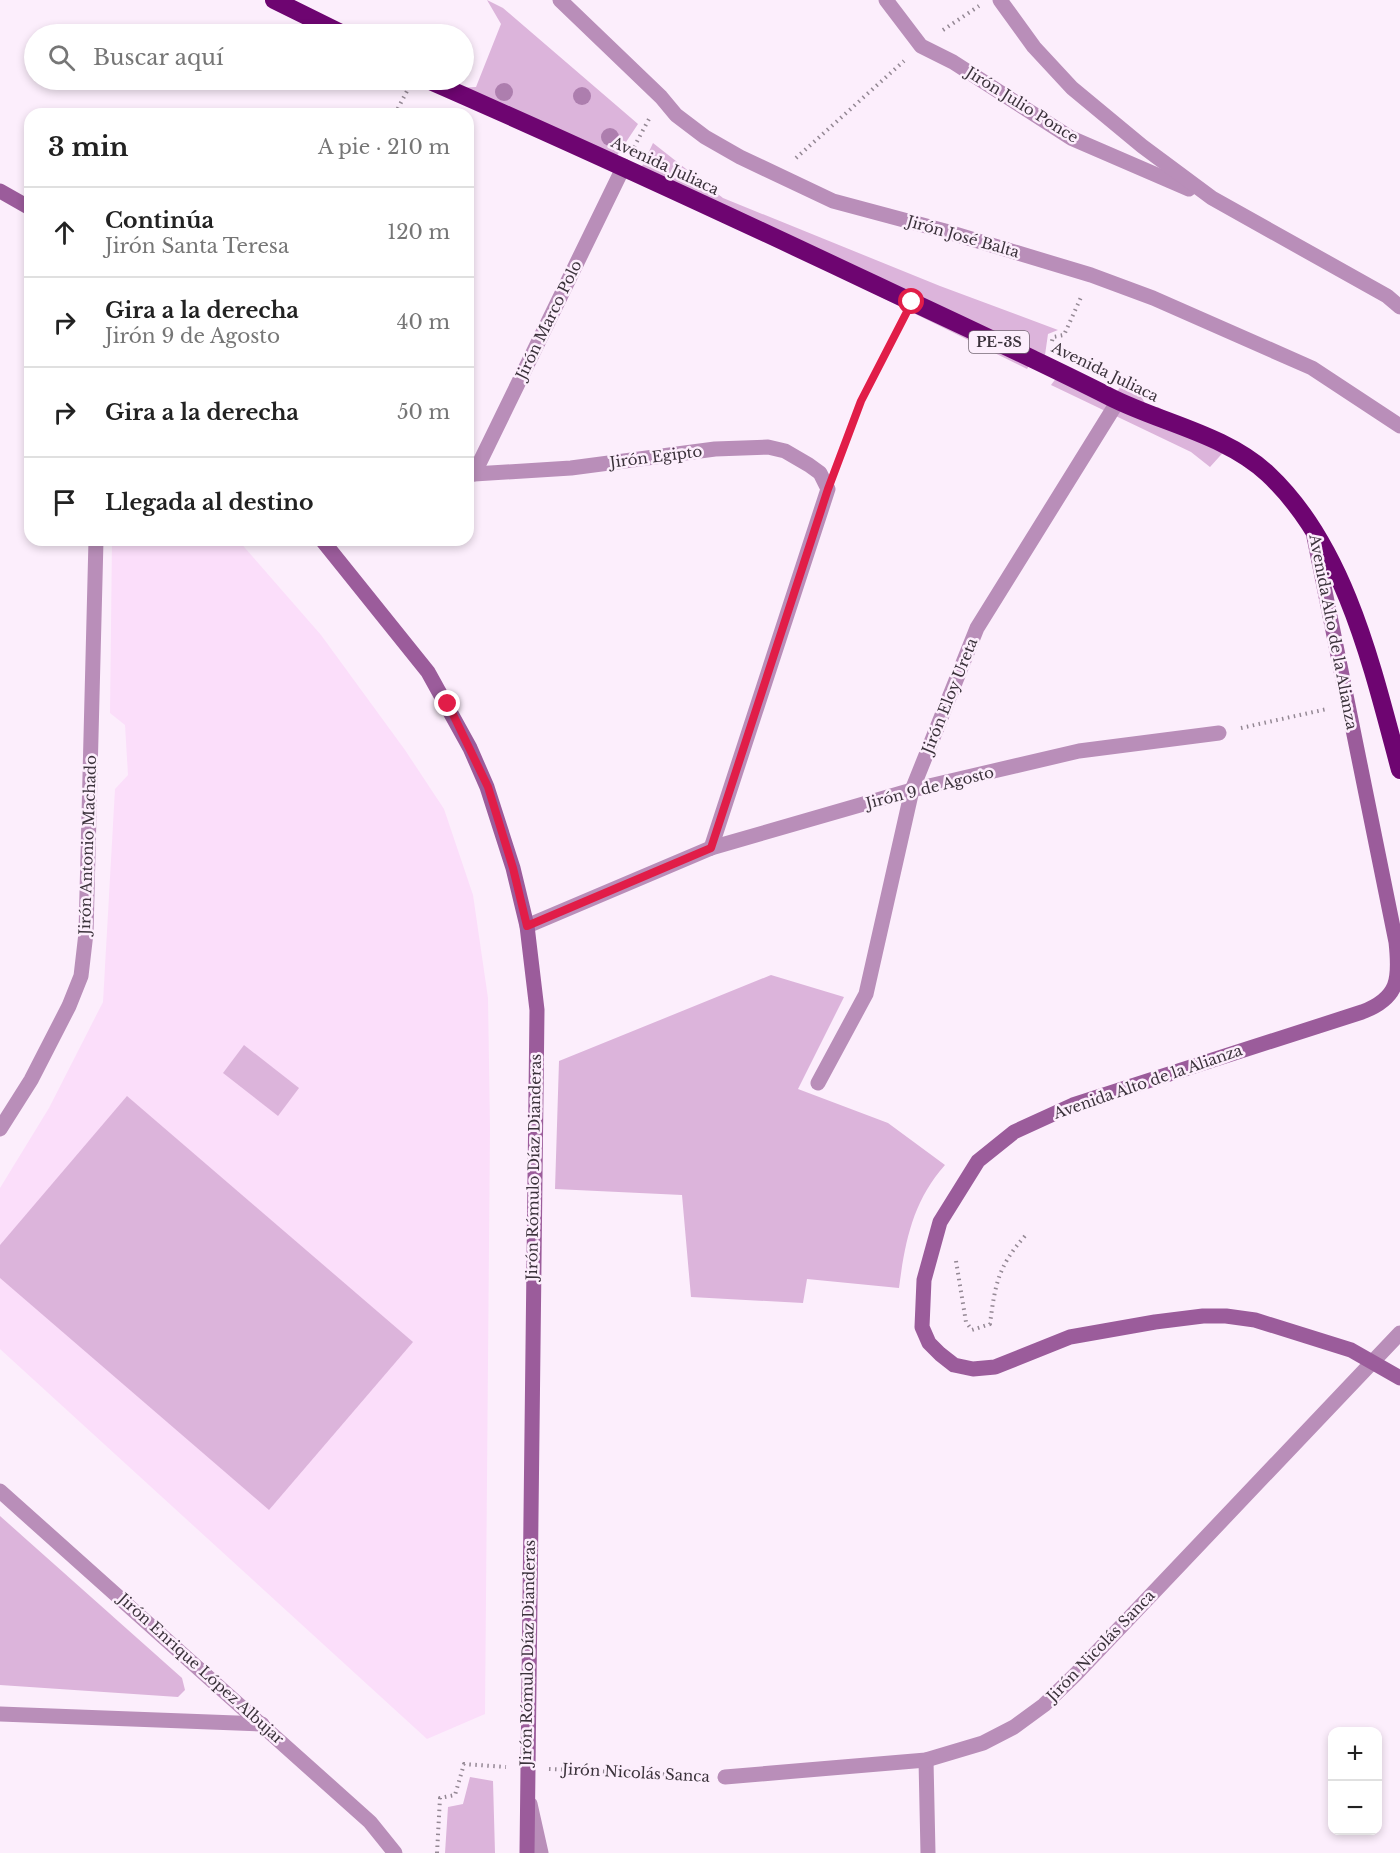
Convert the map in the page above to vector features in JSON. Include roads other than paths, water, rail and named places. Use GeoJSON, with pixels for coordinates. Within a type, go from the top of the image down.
{"type":"FeatureCollection","features":[{"type":"Feature","properties":{"kind":"highway"},"geometry":{"type":"LineString","coordinates":[[274,0],[323,24]]}},
{"type":"Feature","properties":{"kind":"highway","name":"Avenida Juliaca"},"geometry":{"type":"LineString","coordinates":[[452,90],[624,166],[1118,401],[1238,451],[1268,474],[1311,522],[1340,581],[1375,683],[1400,770]]}},
{"type":"Feature","properties":{"kind":"street","name":"Jirón José Balta"},"geometry":{"type":"LineString","coordinates":[[560,0],[661,97],[676,115],[705,137],[777,175],[833,201],[945,231],[1091,275],[1153,298],[1312,368],[1400,426]]}},
{"type":"Feature","properties":{"kind":"street","name":"Jirón Julio Ponce"},"geometry":{"type":"LineString","coordinates":[[885,0],[921,46],[953,62],[1071,138],[1212,198]]}},
{"type":"Feature","properties":{"kind":"street"},"geometry":{"type":"LineString","coordinates":[[1000,0],[1034,47],[1072,88],[1142,146],[1212,198],[1393,295],[1400,307]]}},
{"type":"Feature","properties":{"kind":"street","name":"Jirón Marco Polo"},"geometry":{"type":"LineString","coordinates":[[474,467],[624,166]]}},
{"type":"Feature","properties":{"kind":"street"},"geometry":{"type":"LineString","coordinates":[[0,191],[24,205]]}},
{"type":"Feature","properties":{"kind":"street","name":"Jirón Eloy Ureta"},"geometry":{"type":"LineString","coordinates":[[818,1083],[866,994],[912,790],[977,628],[1118,401]]}},
{"type":"Feature","properties":{"kind":"street","name":"Jirón Egipto"},"geometry":{"type":"LineString","coordinates":[[474,473],[571,468],[715,449],[768,447],[784,451],[820,473],[828,489],[711,848]]}},
{"type":"Feature","properties":{"kind":"street","name":"Avenida Alto de la Alianza"},"geometry":{"type":"LineString","coordinates":[[1311,522],[1396,942],[1399,966],[1395,988],[1382,1005],[1073,1105],[1014,1132],[978,1161],[940,1222],[929,1252],[921,1310],[922,1327],[929,1343],[954,1365],[973,1369],[995,1366],[1070,1337],[1203,1316],[1255,1320],[1352,1350],[1400,1378]]}},
{"type":"Feature","properties":{"kind":"street","name":"Jirón Antonio Machado"},"geometry":{"type":"LineString","coordinates":[[0,1129],[31,1080],[81,976],[86,933],[96,546]]}},
{"type":"Feature","properties":{"kind":"street","name":"Jirón Rómulo Díaz Dianderas"},"geometry":{"type":"LineString","coordinates":[[327,546],[428,672],[448,704],[488,787],[513,868],[527,926],[537,1010],[527,1853]]}},
{"type":"Feature","properties":{"kind":"street","name":"Jirón 9 de Agosto"},"geometry":{"type":"LineString","coordinates":[[527,926],[711,848],[912,790],[1078,751],[1219,733]]}},
{"type":"Feature","properties":{"kind":"street","name":"Jirón Nicolás Sanca"},"geometry":{"type":"LineString","coordinates":[[725,1778],[926,1760],[982,1743],[1014,1727],[1044,1705],[1400,1333]]}},
{"type":"Feature","properties":{"kind":"street","name":"Jirón Enrique López Albujar"},"geometry":{"type":"LineString","coordinates":[[0,1491],[370,1822],[395,1853]]}},
{"type":"Feature","properties":{"kind":"street"},"geometry":{"type":"LineString","coordinates":[[0,1714],[262,1724]]}},
{"type":"Feature","properties":{"kind":"street"},"geometry":{"type":"LineString","coordinates":[[926,1760],[927,1853]]}},
{"type":"Feature","properties":{"kind":"street"},"geometry":{"type":"LineString","coordinates":[[527,1787],[541,1853]]}}]}
